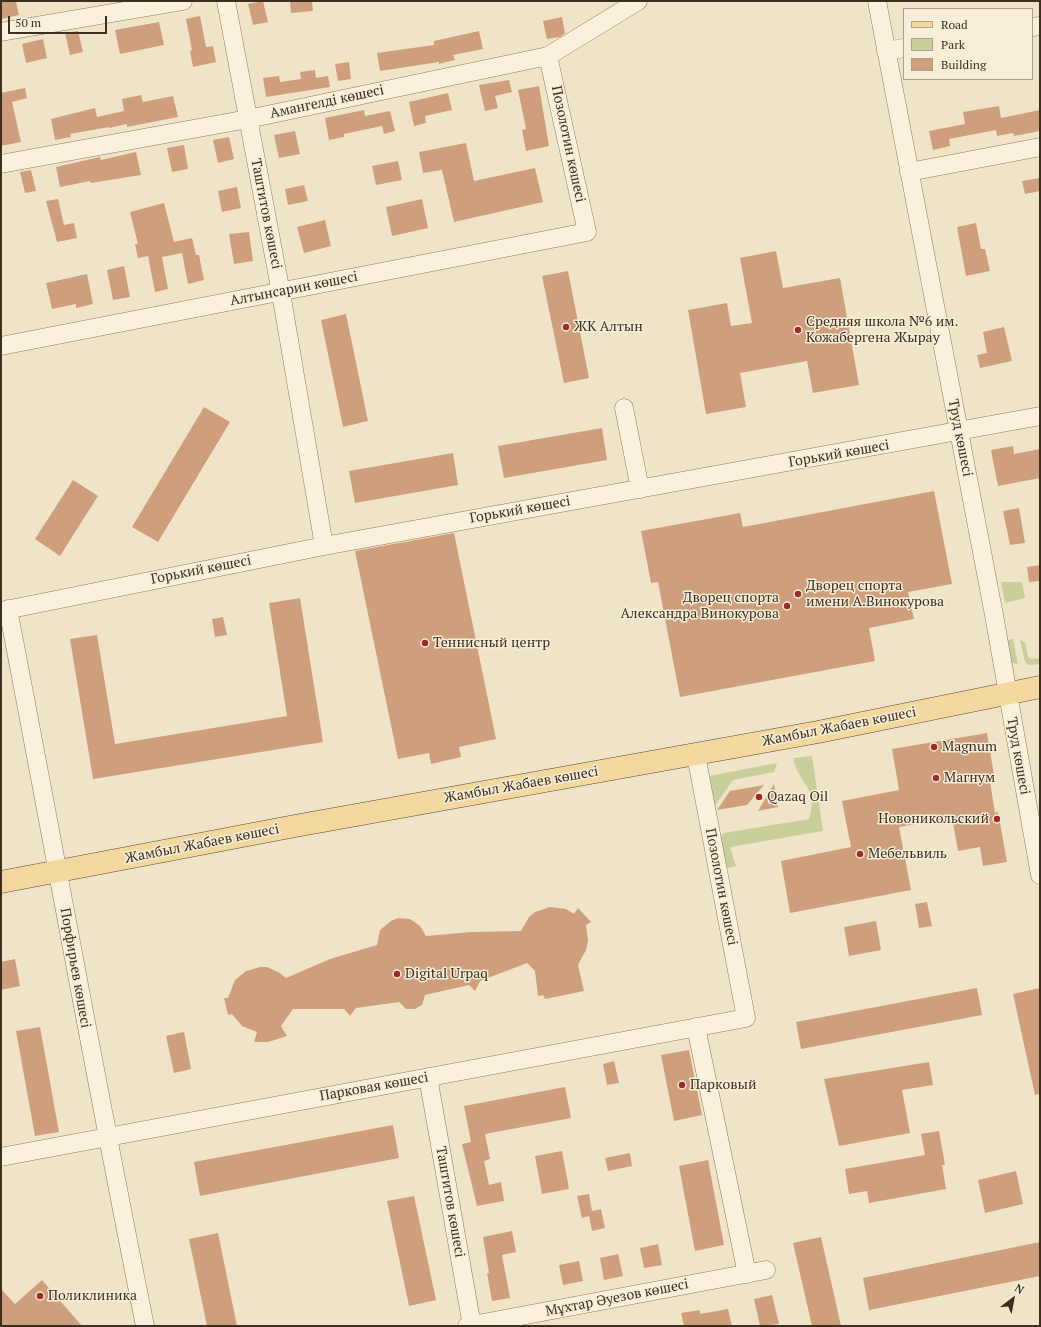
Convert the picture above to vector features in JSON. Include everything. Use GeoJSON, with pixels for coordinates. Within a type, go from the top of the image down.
{"type":"FeatureCollection","features":[{"type":"Feature","properties":{"kind":"main road","name":"Жамбыл Жабаев көшесі"},"geometry":{"type":"LineString","coordinates":[[1,882],[296,826],[696,755],[1040,687]]}},
{"type":"Feature","properties":{"kind":"street"},"geometry":{"type":"LineString","coordinates":[[1,32],[183,1]]}},
{"type":"Feature","properties":{"kind":"street","name":"Таштитов көшесі"},"geometry":{"type":"LineString","coordinates":[[226,1],[281,292],[324,546]]}},
{"type":"Feature","properties":{"kind":"street","name":"Амангелді көшесі"},"geometry":{"type":"LineString","coordinates":[[1,164],[248,119],[548,56],[638,1]]}},
{"type":"Feature","properties":{"kind":"street","name":"Труд көшесі"},"geometry":{"type":"LineString","coordinates":[[877,1],[959,432],[1040,875]]}},
{"type":"Feature","properties":{"kind":"street"},"geometry":{"type":"LineString","coordinates":[[886,51],[903,48]]}},
{"type":"Feature","properties":{"kind":"street","name":"Позолотин көшесі"},"geometry":{"type":"LineString","coordinates":[[548,56],[588,232]]}},
{"type":"Feature","properties":{"kind":"street"},"geometry":{"type":"LineString","coordinates":[[909,172],[1040,147]]}},
{"type":"Feature","properties":{"kind":"street","name":"Алтынсарин көшесі"},"geometry":{"type":"LineString","coordinates":[[1,346],[588,232]]}},
{"type":"Feature","properties":{"kind":"street"},"geometry":{"type":"LineString","coordinates":[[624,408],[640,489]]}},
{"type":"Feature","properties":{"kind":"street","name":"Горький көшесі"},"geometry":{"type":"LineString","coordinates":[[5,610],[324,546],[959,432],[1040,416]]}},
{"type":"Feature","properties":{"kind":"street","name":"Порфирьев көшесі"},"geometry":{"type":"LineString","coordinates":[[5,610],[58,871],[107,1137],[145,1326]]}},
{"type":"Feature","properties":{"kind":"street","name":"Позолотин көшесі"},"geometry":{"type":"LineString","coordinates":[[696,755],[746,1018]]}},
{"type":"Feature","properties":{"kind":"street","name":"Парковая көшесі"},"geometry":{"type":"LineString","coordinates":[[1,1158],[746,1018]]}},
{"type":"Feature","properties":{"kind":"street"},"geometry":{"type":"LineString","coordinates":[[696,1027],[747,1274]]}},
{"type":"Feature","properties":{"kind":"street","name":"Таштитов көшесі"},"geometry":{"type":"LineString","coordinates":[[428,1077],[471,1326]]}},
{"type":"Feature","properties":{"kind":"street","name":"Мұхтар Әуезов көшесі"},"geometry":{"type":"LineString","coordinates":[[471,1326],[766,1270]]}},
{"type":"Feature","properties":{"kind":"green space"},"geometry":{"type":"Polygon","coordinates":[[[1001,582],[1022,582],[1025,598],[1005,603],[1001,582]]]}},
{"type":"Feature","properties":{"kind":"green space"},"geometry":{"type":"Polygon","coordinates":[[[1013,639],[1018,664],[1012,663],[1007,640],[1013,639]]]}},
{"type":"Feature","properties":{"kind":"green space"},"geometry":{"type":"Polygon","coordinates":[[[1020,640],[1025,642],[1028,657],[1031,659],[1040,658],[1040,664],[1029,665],[1025,662],[1020,640]]]}},
{"type":"Feature","properties":{"kind":"green space"},"geometry":{"type":"Polygon","coordinates":[[[812,756],[823,831],[730,847],[736,866],[723,869],[717,841],[724,833],[809,819],[812,799],[807,787],[799,775],[793,758],[812,756]]]}},
{"type":"Feature","properties":{"kind":"green space"},"geometry":{"type":"Polygon","coordinates":[[[777,763],[774,772],[733,780],[714,807],[709,776],[777,763]]]}},
{"type":"Feature","properties":{"kind":"building"},"geometry":{"type":"Polygon","coordinates":[[[1,1],[16,1],[19,15],[1,19],[1,1]]]}},
{"type":"Feature","properties":{"kind":"building"},"geometry":{"type":"Polygon","coordinates":[[[263,1],[268,22],[253,25],[248,4],[263,1]]]}},
{"type":"Feature","properties":{"kind":"building"},"geometry":{"type":"Polygon","coordinates":[[[290,1],[312,1],[313,11],[291,13],[290,1]]]}},
{"type":"Feature","properties":{"kind":"building"},"geometry":{"type":"Polygon","coordinates":[[[200,16],[206,47],[213,46],[216,62],[193,67],[190,51],[192,50],[186,19],[200,16]]]}},
{"type":"Feature","properties":{"kind":"building"},"geometry":{"type":"Polygon","coordinates":[[[562,17],[565,33],[560,37],[547,39],[543,21],[562,17]]]}},
{"type":"Feature","properties":{"kind":"building"},"geometry":{"type":"Polygon","coordinates":[[[159,22],[164,45],[120,54],[115,30],[159,22]]]}},
{"type":"Feature","properties":{"kind":"building"},"geometry":{"type":"Polygon","coordinates":[[[78,31],[83,52],[70,55],[65,33],[78,31]]]}},
{"type":"Feature","properties":{"kind":"building"},"geometry":{"type":"Polygon","coordinates":[[[479,31],[483,49],[453,55],[455,60],[439,64],[439,62],[380,71],[377,53],[434,45],[434,41],[479,31]]]}},
{"type":"Feature","properties":{"kind":"building"},"geometry":{"type":"Polygon","coordinates":[[[43,39],[47,58],[26,63],[22,44],[43,39]]]}},
{"type":"Feature","properties":{"kind":"building"},"geometry":{"type":"Polygon","coordinates":[[[349,62],[351,79],[338,81],[335,64],[349,62]]]}},
{"type":"Feature","properties":{"kind":"building"},"geometry":{"type":"Polygon","coordinates":[[[315,70],[316,78],[328,76],[330,87],[266,97],[263,78],[279,76],[280,82],[301,79],[300,72],[315,70]]]}},
{"type":"Feature","properties":{"kind":"building"},"geometry":{"type":"Polygon","coordinates":[[[509,80],[512,92],[495,96],[498,108],[485,111],[479,85],[509,80]]]}},
{"type":"Feature","properties":{"kind":"building"},"geometry":{"type":"Polygon","coordinates":[[[539,86],[549,146],[526,151],[522,130],[526,129],[518,90],[539,86]]]}},
{"type":"Feature","properties":{"kind":"building"},"geometry":{"type":"Polygon","coordinates":[[[25,88],[27,98],[12,102],[21,142],[1,146],[1,93],[25,88]]]}},
{"type":"Feature","properties":{"kind":"building"},"geometry":{"type":"Polygon","coordinates":[[[448,93],[452,110],[425,116],[426,123],[414,126],[409,102],[448,93]]]}},
{"type":"Feature","properties":{"kind":"building"},"geometry":{"type":"Polygon","coordinates":[[[141,95],[143,102],[173,96],[178,117],[127,127],[127,124],[70,134],[71,137],[55,140],[51,119],[95,108],[97,117],[124,111],[122,99],[141,95]]]}},
{"type":"Feature","properties":{"kind":"building"},"geometry":{"type":"Polygon","coordinates":[[[999,106],[1001,118],[1040,110],[1040,131],[1014,136],[1013,133],[997,136],[996,130],[949,139],[950,146],[933,150],[929,131],[965,124],[963,112],[999,106]]]}},
{"type":"Feature","properties":{"kind":"building"},"geometry":{"type":"Polygon","coordinates":[[[364,110],[365,116],[390,111],[395,131],[384,134],[382,126],[344,134],[344,137],[329,140],[325,118],[364,110]]]}},
{"type":"Feature","properties":{"kind":"building"},"geometry":{"type":"Polygon","coordinates":[[[295,131],[300,154],[279,158],[274,135],[295,131]]]}},
{"type":"Feature","properties":{"kind":"building"},"geometry":{"type":"Polygon","coordinates":[[[229,137],[234,159],[218,163],[213,140],[229,137]]]}},
{"type":"Feature","properties":{"kind":"building"},"geometry":{"type":"Polygon","coordinates":[[[466,143],[474,181],[535,168],[543,202],[454,222],[442,170],[423,173],[419,152],[466,143]]]}},
{"type":"Feature","properties":{"kind":"building"},"geometry":{"type":"Polygon","coordinates":[[[184,145],[188,169],[172,172],[167,148],[184,145]]]}},
{"type":"Feature","properties":{"kind":"building"},"geometry":{"type":"Polygon","coordinates":[[[136,152],[141,175],[91,183],[90,181],[60,187],[56,167],[100,157],[101,160],[136,152]]]}},
{"type":"Feature","properties":{"kind":"building"},"geometry":{"type":"Polygon","coordinates":[[[398,161],[402,180],[376,185],[372,166],[398,161]]]}},
{"type":"Feature","properties":{"kind":"building"},"geometry":{"type":"Polygon","coordinates":[[[31,170],[36,191],[25,193],[20,172],[31,170]]]}},
{"type":"Feature","properties":{"kind":"building"},"geometry":{"type":"Polygon","coordinates":[[[1040,178],[1040,191],[1025,194],[1022,181],[1040,178]]]}},
{"type":"Feature","properties":{"kind":"building"},"geometry":{"type":"Polygon","coordinates":[[[304,185],[308,201],[288,205],[285,189],[304,185]]]}},
{"type":"Feature","properties":{"kind":"building"},"geometry":{"type":"Polygon","coordinates":[[[237,187],[241,208],[222,212],[218,191],[237,187]]]}},
{"type":"Feature","properties":{"kind":"building"},"geometry":{"type":"Polygon","coordinates":[[[58,199],[64,225],[74,223],[77,238],[57,242],[46,201],[58,199]]]}},
{"type":"Feature","properties":{"kind":"building"},"geometry":{"type":"Polygon","coordinates":[[[422,199],[428,228],[392,236],[386,207],[422,199]]]}},
{"type":"Feature","properties":{"kind":"building"},"geometry":{"type":"Polygon","coordinates":[[[164,203],[174,242],[192,238],[196,255],[199,255],[204,280],[188,284],[182,253],[162,257],[168,289],[155,292],[148,256],[138,258],[135,244],[138,244],[130,212],[164,203]]]}},
{"type":"Feature","properties":{"kind":"building"},"geometry":{"type":"Polygon","coordinates":[[[325,220],[331,246],[304,253],[297,227],[325,220]]]}},
{"type":"Feature","properties":{"kind":"building"},"geometry":{"type":"Polygon","coordinates":[[[976,223],[981,249],[985,249],[990,271],[966,276],[957,227],[976,223]]]}},
{"type":"Feature","properties":{"kind":"building"},"geometry":{"type":"Polygon","coordinates":[[[249,232],[253,261],[234,264],[229,234],[249,232]]]}},
{"type":"Feature","properties":{"kind":"building","name":"Средняя школа №6 им. Кожабергена Жырау"},"geometry":{"type":"Polygon","coordinates":[[[776,251],[783,288],[840,278],[859,385],[813,393],[807,361],[740,373],[746,407],[706,414],[688,310],[727,303],[731,326],[752,323],[740,258],[776,251]]]}},
{"type":"Feature","properties":{"kind":"building"},"geometry":{"type":"Polygon","coordinates":[[[124,266],[130,297],[113,300],[107,270],[124,266]]]}},
{"type":"Feature","properties":{"kind":"building","name":"ЖК Алтын"},"geometry":{"type":"Polygon","coordinates":[[[568,271],[589,378],[564,383],[542,276],[568,271]]]}},
{"type":"Feature","properties":{"kind":"building"},"geometry":{"type":"Polygon","coordinates":[[[87,274],[93,304],[76,308],[76,304],[52,309],[46,283],[87,274]]]}},
{"type":"Feature","properties":{"kind":"building"},"geometry":{"type":"Polygon","coordinates":[[[346,314],[368,421],[343,427],[321,320],[346,314]]]}},
{"type":"Feature","properties":{"kind":"building"},"geometry":{"type":"Polygon","coordinates":[[[1004,327],[1012,361],[980,368],[977,355],[987,353],[983,332],[1004,327]]]}},
{"type":"Feature","properties":{"kind":"building"},"geometry":{"type":"Polygon","coordinates":[[[204,407],[230,422],[158,542],[132,527],[204,407]]]}},
{"type":"Feature","properties":{"kind":"building"},"geometry":{"type":"Polygon","coordinates":[[[602,428],[607,460],[504,478],[498,446],[602,428]]]}},
{"type":"Feature","properties":{"kind":"building"},"geometry":{"type":"Polygon","coordinates":[[[1013,446],[1014,454],[1040,449],[1040,478],[998,486],[991,450],[1013,446]]]}},
{"type":"Feature","properties":{"kind":"building"},"geometry":{"type":"Polygon","coordinates":[[[453,453],[458,485],[355,503],[349,471],[453,453]]]}},
{"type":"Feature","properties":{"kind":"building"},"geometry":{"type":"Polygon","coordinates":[[[73,480],[98,496],[60,556],[35,539],[73,480]]]}},
{"type":"Feature","properties":{"kind":"building","name":"Дворец спорта Александра Винокурова"},"geometry":{"type":"Polygon","coordinates":[[[934,491],[952,584],[908,592],[914,619],[869,628],[875,661],[680,697],[658,582],[651,583],[641,531],[740,513],[743,527],[934,491]]]}},
{"type":"Feature","properties":{"kind":"building"},"geometry":{"type":"Polygon","coordinates":[[[1019,508],[1025,543],[1010,545],[1003,511],[1019,508]]]}},
{"type":"Feature","properties":{"kind":"building","name":"Теннисный центр"},"geometry":{"type":"Polygon","coordinates":[[[454,533],[496,739],[459,747],[461,757],[431,764],[429,753],[398,759],[355,551],[454,533]]]}},
{"type":"Feature","properties":{"kind":"building"},"geometry":{"type":"Polygon","coordinates":[[[1040,565],[1040,581],[1029,582],[1027,567],[1040,565]]]}},
{"type":"Feature","properties":{"kind":"building"},"geometry":{"type":"Polygon","coordinates":[[[300,598],[323,742],[93,779],[70,639],[97,635],[115,744],[287,716],[269,603],[300,598]]]}},
{"type":"Feature","properties":{"kind":"building"},"geometry":{"type":"Polygon","coordinates":[[[223,617],[227,635],[215,637],[212,619],[223,617]]]}},
{"type":"Feature","properties":{"kind":"building"},"geometry":{"type":"Polygon","coordinates":[[[987,733],[994,775],[989,775],[995,813],[998,812],[1007,862],[983,866],[980,847],[958,851],[952,818],[899,827],[911,890],[790,913],[781,861],[851,847],[842,801],[899,790],[892,749],[987,733]]]}},
{"type":"Feature","properties":{"kind":"building"},"geometry":{"type":"Polygon","coordinates":[[[774,784],[778,807],[758,811],[774,784]]]}},
{"type":"Feature","properties":{"kind":"building"},"geometry":{"type":"Polygon","coordinates":[[[764,785],[747,805],[717,810],[730,791],[764,785]]]}},
{"type":"Feature","properties":{"kind":"building"},"geometry":{"type":"Polygon","coordinates":[[[927,902],[932,926],[919,928],[915,904],[927,902]]]}},
{"type":"Feature","properties":{"kind":"building","name":"Digital Urpaq"},"geometry":{"type":"Polygon","coordinates":[[[550,907],[566,909],[574,914],[578,908],[591,922],[586,925],[588,941],[586,950],[578,965],[584,991],[545,999],[543,995],[538,996],[535,971],[527,963],[480,981],[475,991],[469,985],[425,995],[422,1005],[415,1009],[406,1009],[399,1002],[356,1008],[350,1016],[344,1009],[293,1009],[281,1026],[287,1036],[268,1042],[254,1042],[257,1032],[242,1026],[232,1014],[228,1015],[224,998],[228,998],[235,980],[246,971],[260,967],[267,967],[280,973],[286,978],[330,959],[377,945],[380,930],[391,921],[398,918],[410,919],[420,926],[426,936],[471,932],[521,931],[529,917],[535,912],[550,907]]]}},
{"type":"Feature","properties":{"kind":"building"},"geometry":{"type":"Polygon","coordinates":[[[876,921],[881,950],[849,956],[844,927],[876,921]]]}},
{"type":"Feature","properties":{"kind":"building"},"geometry":{"type":"Polygon","coordinates":[[[15,959],[20,986],[1,990],[1,962],[15,959]]]}},
{"type":"Feature","properties":{"kind":"building"},"geometry":{"type":"Polygon","coordinates":[[[977,988],[982,1015],[801,1049],[796,1022],[977,988]]]}},
{"type":"Feature","properties":{"kind":"building"},"geometry":{"type":"Polygon","coordinates":[[[1040,988],[1040,1094],[1035,1095],[1013,994],[1040,988]]]}},
{"type":"Feature","properties":{"kind":"building"},"geometry":{"type":"Polygon","coordinates":[[[40,1027],[59,1132],[35,1136],[16,1031],[40,1027]]]}},
{"type":"Feature","properties":{"kind":"building"},"geometry":{"type":"Polygon","coordinates":[[[184,1032],[191,1069],[174,1073],[166,1036],[184,1032]]]}},
{"type":"Feature","properties":{"kind":"building","name":"Парковый"},"geometry":{"type":"Polygon","coordinates":[[[689,1050],[702,1115],[674,1121],[661,1055],[689,1050]]]}},
{"type":"Feature","properties":{"kind":"building"},"geometry":{"type":"Polygon","coordinates":[[[614,1061],[619,1083],[607,1085],[603,1064],[614,1061]]]}},
{"type":"Feature","properties":{"kind":"building"},"geometry":{"type":"Polygon","coordinates":[[[929,1062],[933,1085],[902,1090],[910,1133],[839,1146],[824,1079],[929,1062]]]}},
{"type":"Feature","properties":{"kind":"building"},"geometry":{"type":"Polygon","coordinates":[[[565,1087],[571,1118],[485,1134],[490,1159],[484,1161],[489,1185],[501,1182],[504,1201],[477,1206],[462,1144],[471,1142],[464,1106],[565,1087]]]}},
{"type":"Feature","properties":{"kind":"building"},"geometry":{"type":"Polygon","coordinates":[[[393,1125],[399,1158],[200,1196],[194,1162],[393,1125]]]}},
{"type":"Feature","properties":{"kind":"building"},"geometry":{"type":"Polygon","coordinates":[[[939,1131],[945,1165],[942,1165],[946,1189],[869,1203],[867,1191],[849,1194],[845,1169],[925,1155],[921,1134],[939,1131]]]}},
{"type":"Feature","properties":{"kind":"building"},"geometry":{"type":"Polygon","coordinates":[[[562,1151],[569,1189],[542,1194],[535,1156],[562,1151]]]}},
{"type":"Feature","properties":{"kind":"building"},"geometry":{"type":"Polygon","coordinates":[[[630,1153],[632,1166],[608,1171],[605,1158],[630,1153]]]}},
{"type":"Feature","properties":{"kind":"building"},"geometry":{"type":"Polygon","coordinates":[[[708,1160],[724,1245],[695,1251],[679,1166],[708,1160]]]}},
{"type":"Feature","properties":{"kind":"building"},"geometry":{"type":"Polygon","coordinates":[[[1016,1171],[1023,1204],[985,1213],[978,1180],[1016,1171]]]}},
{"type":"Feature","properties":{"kind":"building"},"geometry":{"type":"Polygon","coordinates":[[[589,1194],[592,1211],[601,1209],[605,1228],[592,1231],[589,1216],[582,1218],[577,1196],[589,1194]]]}},
{"type":"Feature","properties":{"kind":"building"},"geometry":{"type":"Polygon","coordinates":[[[414,1196],[436,1300],[409,1306],[387,1201],[414,1196]]]}},
{"type":"Feature","properties":{"kind":"building"},"geometry":{"type":"Polygon","coordinates":[[[512,1231],[516,1252],[502,1255],[510,1298],[492,1301],[483,1237],[512,1231]]]}},
{"type":"Feature","properties":{"kind":"building"},"geometry":{"type":"Polygon","coordinates":[[[218,1233],[237,1326],[207,1326],[189,1239],[218,1233]]]}},
{"type":"Feature","properties":{"kind":"building"},"geometry":{"type":"Polygon","coordinates":[[[821,1237],[841,1326],[812,1326],[793,1243],[821,1237]]]}},
{"type":"Feature","properties":{"kind":"building"},"geometry":{"type":"Polygon","coordinates":[[[1040,1242],[1040,1276],[869,1310],[863,1278],[1040,1242]]]}},
{"type":"Feature","properties":{"kind":"building"},"geometry":{"type":"Polygon","coordinates":[[[658,1244],[662,1265],[644,1268],[640,1248],[658,1244]]]}},
{"type":"Feature","properties":{"kind":"building"},"geometry":{"type":"Polygon","coordinates":[[[618,1254],[623,1276],[604,1280],[600,1258],[618,1254]]]}},
{"type":"Feature","properties":{"kind":"building"},"geometry":{"type":"Polygon","coordinates":[[[579,1261],[583,1281],[563,1285],[559,1265],[579,1261]]]}},
{"type":"Feature","properties":{"kind":"building","name":"Поликлиника"},"geometry":{"type":"Polygon","coordinates":[[[42,1280],[82,1326],[1,1326],[1,1289],[15,1304],[42,1280]]]}},
{"type":"Feature","properties":{"kind":"building"},"geometry":{"type":"Polygon","coordinates":[[[772,1295],[779,1324],[760,1326],[754,1299],[772,1295]]]}},
{"type":"Feature","properties":{"kind":"building"},"geometry":{"type":"Polygon","coordinates":[[[728,1309],[732,1326],[684,1326],[681,1313],[700,1310],[700,1314],[728,1309]]]}},
{"type":"Feature","properties":{"kind":"place","name":"ЖК Алтын"},"geometry":{"type":"Point","coordinates":[566,327]}},
{"type":"Feature","properties":{"kind":"place","name":"Средняя школа №6 им. Кожабергена Жырау"},"geometry":{"type":"Point","coordinates":[798,330]}},
{"type":"Feature","properties":{"kind":"place","name":"Дворец спорта имени А.Винокурова"},"geometry":{"type":"Point","coordinates":[798,594]}},
{"type":"Feature","properties":{"kind":"place","name":"Дворец спорта Александра Винокурова"},"geometry":{"type":"Point","coordinates":[787,606]}},
{"type":"Feature","properties":{"kind":"place","name":"Теннисный центр"},"geometry":{"type":"Point","coordinates":[425,643]}},
{"type":"Feature","properties":{"kind":"place","name":"Magnum"},"geometry":{"type":"Point","coordinates":[934,747]}},
{"type":"Feature","properties":{"kind":"place","name":"Магнум"},"geometry":{"type":"Point","coordinates":[936,778]}},
{"type":"Feature","properties":{"kind":"place","name":"Qazaq Oil"},"geometry":{"type":"Point","coordinates":[759,797]}},
{"type":"Feature","properties":{"kind":"place","name":"Новоникольский"},"geometry":{"type":"Point","coordinates":[997,819]}},
{"type":"Feature","properties":{"kind":"place","name":"Мебельвиль"},"geometry":{"type":"Point","coordinates":[860,854]}},
{"type":"Feature","properties":{"kind":"place","name":"Digital Urpaq"},"geometry":{"type":"Point","coordinates":[397,974]}},
{"type":"Feature","properties":{"kind":"place","name":"Парковый"},"geometry":{"type":"Point","coordinates":[682,1085]}},
{"type":"Feature","properties":{"kind":"place","name":"Поликлиника"},"geometry":{"type":"Point","coordinates":[40,1296]}}]}
